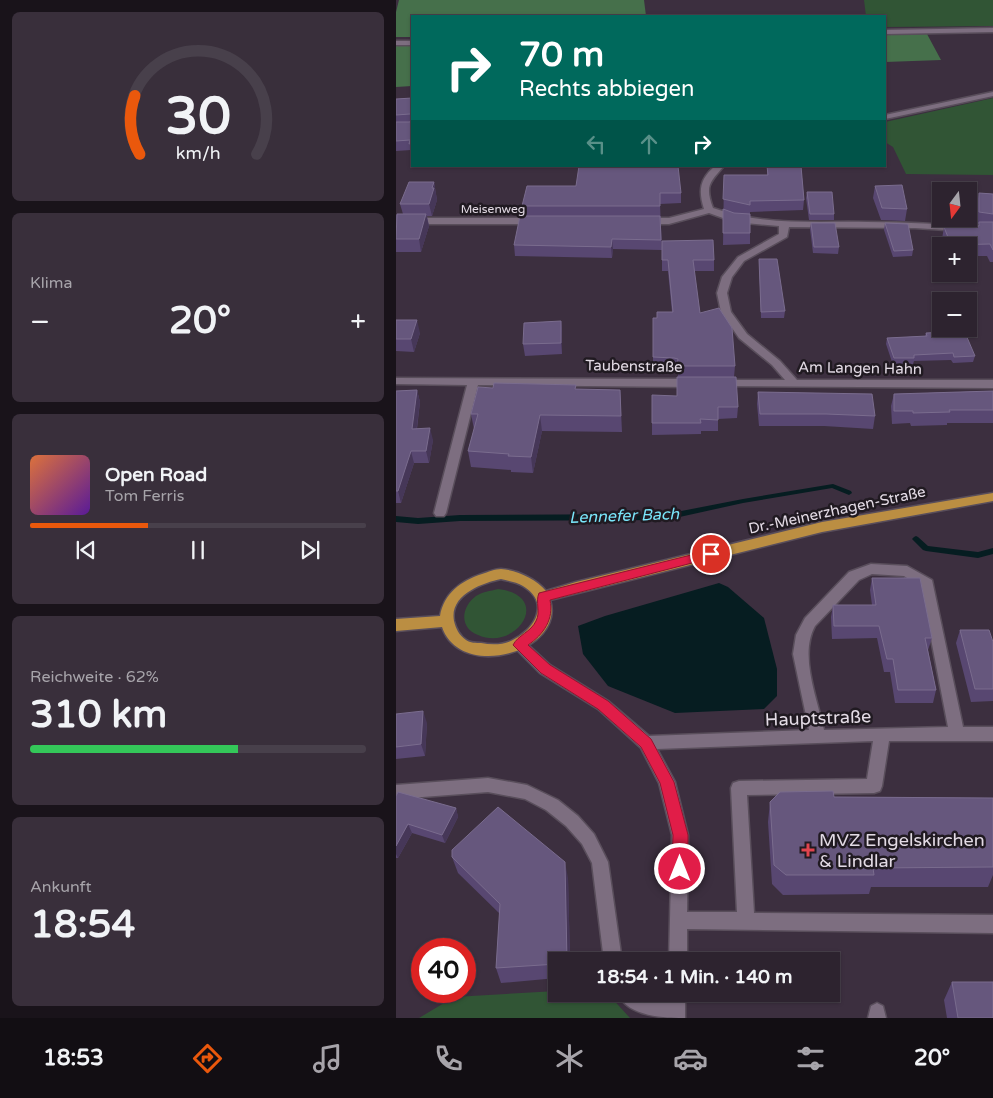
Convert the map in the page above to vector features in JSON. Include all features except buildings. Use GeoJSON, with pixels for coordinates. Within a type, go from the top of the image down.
{"type":"FeatureCollection","features":[{"type":"Feature","properties":{"kind":"main road","name":"Dr.-Meinerzhagen-Straße"},"geometry":{"type":"LineString","coordinates":[[543,596],[822,527],[993,497]]}},
{"type":"Feature","properties":{"kind":"main road"},"geometry":{"type":"LineString","coordinates":[[501,574],[527,580],[537,587],[543,596],[546,609],[542,623],[533,635],[519,645],[500,651],[480,651],[463,646],[451,635],[446,621],[448,609],[453,598],[462,589],[487,576],[501,574]]}},
{"type":"Feature","properties":{"kind":"main road"},"geometry":{"type":"LineString","coordinates":[[396,626],[446,621]]}},
{"type":"Feature","properties":{"kind":"street"},"geometry":{"type":"LineString","coordinates":[[886,32],[993,30]]}},
{"type":"Feature","properties":{"kind":"street"},"geometry":{"type":"LineString","coordinates":[[396,43],[411,43]]}},
{"type":"Feature","properties":{"kind":"street"},"geometry":{"type":"LineString","coordinates":[[886,117],[993,94]]}},
{"type":"Feature","properties":{"kind":"street"},"geometry":{"type":"LineString","coordinates":[[709,210],[702,192],[707,177],[719,167]]}},
{"type":"Feature","properties":{"kind":"street"},"geometry":{"type":"LineString","coordinates":[[630,221],[669,221],[709,210],[734,219],[784,224],[915,225],[993,230]]}},
{"type":"Feature","properties":{"kind":"street","name":"Meisenweg"},"geometry":{"type":"LineString","coordinates":[[396,221],[542,221]]}},
{"type":"Feature","properties":{"kind":"street","name":"Am Langen Hahn"},"geometry":{"type":"LineString","coordinates":[[784,224],[784,234],[741,259],[727,277],[722,293],[726,312],[743,336],[776,363],[794,384],[993,384]]}},
{"type":"Feature","properties":{"kind":"street","name":"Taubenstraße"},"geometry":{"type":"LineString","coordinates":[[396,381],[794,384]]}},
{"type":"Feature","properties":{"kind":"street"},"geometry":{"type":"LineString","coordinates":[[440,513],[474,381]]}},
{"type":"Feature","properties":{"kind":"street"},"geometry":{"type":"LineString","coordinates":[[818,737],[800,654],[803,635],[810,622],[844,585],[854,576],[871,569],[907,571],[927,584],[957,734]]}},
{"type":"Feature","properties":{"kind":"street"},"geometry":{"type":"LineString","coordinates":[[519,645],[545,669],[603,705],[646,743],[667,782],[680,835],[678,952]]}},
{"type":"Feature","properties":{"kind":"street"},"geometry":{"type":"LineString","coordinates":[[746,921],[740,788],[874,786],[882,734]]}},
{"type":"Feature","properties":{"kind":"street","name":"Hauptstraße"},"geometry":{"type":"LineString","coordinates":[[646,743],[882,734],[993,734]]}},
{"type":"Feature","properties":{"kind":"street"},"geometry":{"type":"LineString","coordinates":[[396,792],[488,785],[527,792],[552,805],[572,821],[588,839],[600,862],[612,952]]}},
{"type":"Feature","properties":{"kind":"street"},"geometry":{"type":"LineString","coordinates":[[680,920],[993,924]]}},
{"type":"Feature","properties":{"kind":"street"},"geometry":{"type":"LineString","coordinates":[[640,1002],[648,1007],[676,1006]]}},
{"type":"Feature","properties":{"kind":"green space"},"geometry":{"type":"Polygon","coordinates":[[[399,0],[644,0],[646,15],[411,15],[411,37],[396,37],[396,12],[399,0]]]}},
{"type":"Feature","properties":{"kind":"green space"},"geometry":{"type":"Polygon","coordinates":[[[864,0],[993,0],[993,26],[886,27],[886,15],[866,15],[864,0]]]}},
{"type":"Feature","properties":{"kind":"green space"},"geometry":{"type":"Polygon","coordinates":[[[927,34],[941,60],[886,62],[886,35],[927,34]]]}},
{"type":"Feature","properties":{"kind":"green space"},"geometry":{"type":"Polygon","coordinates":[[[396,46],[411,46],[411,86],[396,87],[396,46]]]}},
{"type":"Feature","properties":{"kind":"green space"},"geometry":{"type":"Polygon","coordinates":[[[993,98],[993,175],[906,174],[893,147],[886,143],[886,122],[993,98]]]}},
{"type":"Feature","properties":{"kind":"green space"},"geometry":{"type":"Polygon","coordinates":[[[498,589],[515,594],[524,602],[526,611],[523,621],[516,630],[505,636],[492,638],[472,632],[468,628],[464,617],[467,606],[476,596],[498,589]]]}},
{"type":"Feature","properties":{"kind":"green space"},"geometry":{"type":"Polygon","coordinates":[[[548,992],[548,1002],[615,1002],[630,1018],[419,1018],[444,1003],[476,1003],[476,996],[548,992]]]}},
{"type":"Feature","properties":{"kind":"shaded area"},"geometry":{"type":"Polygon","coordinates":[[[719,583],[728,587],[764,618],[777,669],[777,696],[764,709],[675,713],[608,686],[583,654],[578,626],[605,616],[719,583]]]}},
{"type":"Feature","properties":{"kind":"waterway","name":"Lennefer Bach"},"geometry":{"type":"LineString","coordinates":[[396,519],[418,521],[460,518],[666,517],[743,501],[833,486],[849,493]]}},
{"type":"Feature","properties":{"kind":"waterway","name":"Lennefer Bach"},"geometry":{"type":"LineString","coordinates":[[916,539],[926,548],[978,555],[993,551]]}},
{"type":"Feature","properties":{"kind":"place","name":"MVZ Engelskirchen & Lindlar"},"geometry":{"type":"Point","coordinates":[808,850]}},
{"type":"Feature","properties":{"kind":"route"},"geometry":{"type":"LineString","coordinates":[[680,869],[680,835],[667,782],[646,743],[603,705],[545,669],[519,645],[533,635],[542,623],[546,609],[543,596],[711,554]]}}]}
